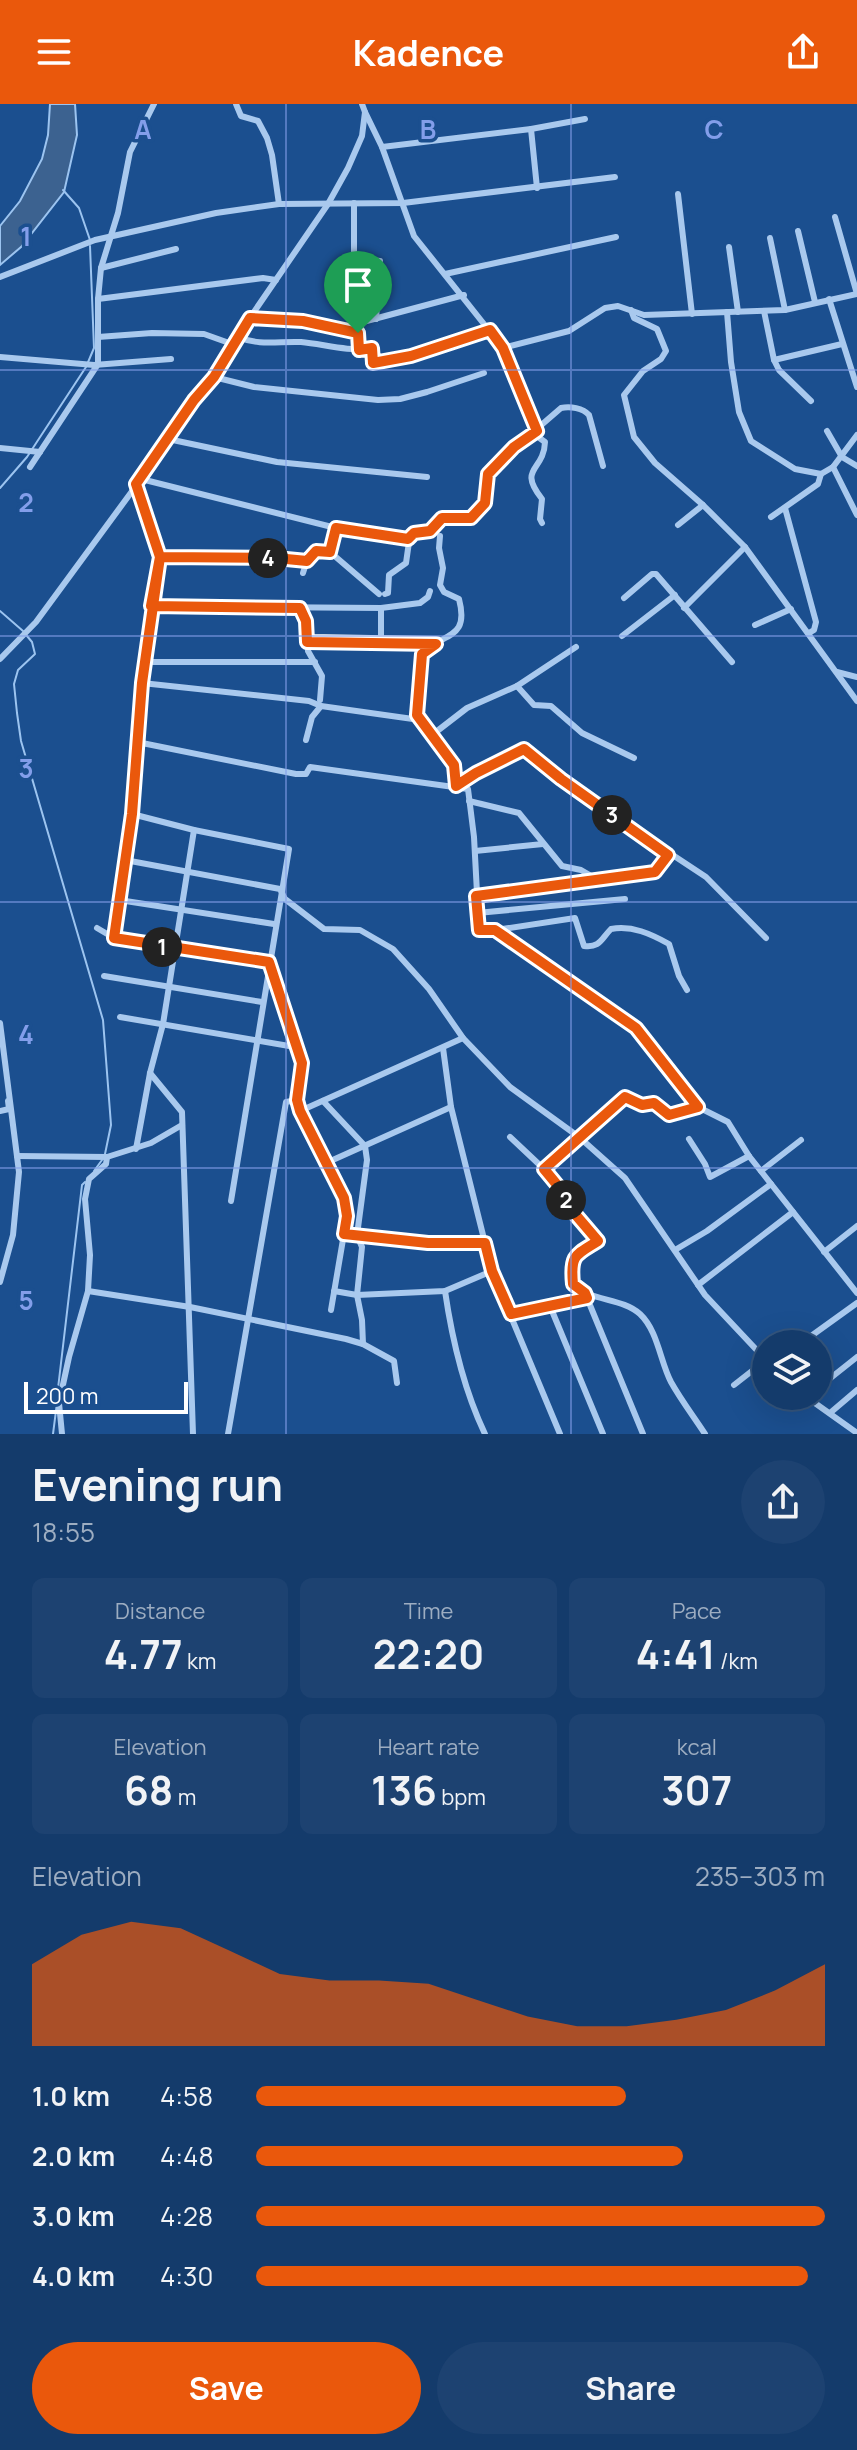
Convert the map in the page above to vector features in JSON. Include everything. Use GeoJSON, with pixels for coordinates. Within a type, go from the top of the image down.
{"type":"FeatureCollection","features":[{"type":"Feature","properties":{"kind":"street"},"geometry":{"type":"LineString","coordinates":[[30,467],[92,364],[98,337],[101,268],[118,213],[130,152],[154,104]]}},
{"type":"Feature","properties":{"kind":"street"},"geometry":{"type":"LineString","coordinates":[[236,104],[241,116],[258,121],[267,138],[279,204]]}},
{"type":"Feature","properties":{"kind":"street"},"geometry":{"type":"LineString","coordinates":[[362,104],[382,147],[414,236],[464,295],[503,348],[535,433],[545,442],[543,454],[531,477],[531,485],[542,499],[542,523]]}},
{"type":"Feature","properties":{"kind":"street"},"geometry":{"type":"LineString","coordinates":[[0,659],[36,622],[194,400],[214,377],[232,344],[328,204],[362,136],[365,112]]}},
{"type":"Feature","properties":{"kind":"street"},"geometry":{"type":"LineString","coordinates":[[382,147],[531,129],[585,119]]}},
{"type":"Feature","properties":{"kind":"street"},"geometry":{"type":"LineString","coordinates":[[531,129],[537,188]]}},
{"type":"Feature","properties":{"kind":"street"},"geometry":{"type":"LineString","coordinates":[[0,277],[95,240],[216,213],[279,204],[403,203],[615,177]]}},
{"type":"Feature","properties":{"kind":"street"},"geometry":{"type":"LineString","coordinates":[[678,194],[692,314]]}},
{"type":"Feature","properties":{"kind":"street"},"geometry":{"type":"LineString","coordinates":[[354,203],[354,258],[380,261],[376,319]]}},
{"type":"Feature","properties":{"kind":"street"},"geometry":{"type":"LineString","coordinates":[[503,348],[569,331],[605,308],[618,306],[644,315],[785,310],[857,294],[835,217]]}},
{"type":"Feature","properties":{"kind":"street"},"geometry":{"type":"LineString","coordinates":[[798,231],[815,302]]}},
{"type":"Feature","properties":{"kind":"street"},"geometry":{"type":"LineString","coordinates":[[445,274],[616,237]]}},
{"type":"Feature","properties":{"kind":"street"},"geometry":{"type":"LineString","coordinates":[[770,238],[785,310]]}},
{"type":"Feature","properties":{"kind":"street"},"geometry":{"type":"LineString","coordinates":[[729,247],[738,312]]}},
{"type":"Feature","properties":{"kind":"street"},"geometry":{"type":"LineString","coordinates":[[101,268],[176,249]]}},
{"type":"Feature","properties":{"kind":"street"},"geometry":{"type":"LineString","coordinates":[[98,299],[263,278],[276,280]]}},
{"type":"Feature","properties":{"kind":"street"},"geometry":{"type":"LineString","coordinates":[[359,350],[359,323],[464,295]]}},
{"type":"Feature","properties":{"kind":"street"},"geometry":{"type":"LineString","coordinates":[[829,299],[857,387]]}},
{"type":"Feature","properties":{"kind":"street"},"geometry":{"type":"LineString","coordinates":[[631,310],[634,318],[657,329],[666,351],[661,359],[643,371],[624,395],[634,437],[655,463],[745,547],[857,701]]}},
{"type":"Feature","properties":{"kind":"street"},"geometry":{"type":"LineString","coordinates":[[764,311],[779,370],[811,401]]}},
{"type":"Feature","properties":{"kind":"street"},"geometry":{"type":"LineString","coordinates":[[727,312],[739,412],[751,441],[795,469],[821,474],[833,467],[857,435]]}},
{"type":"Feature","properties":{"kind":"street"},"geometry":{"type":"LineString","coordinates":[[250,318],[303,321],[358,333]]}},
{"type":"Feature","properties":{"kind":"street"},"geometry":{"type":"LineString","coordinates":[[238,337],[257,343],[300,342],[359,350],[372,348],[373,363],[411,356],[490,330]]}},
{"type":"Feature","properties":{"kind":"street"},"geometry":{"type":"LineString","coordinates":[[98,337],[152,333],[204,334],[232,344]]}},
{"type":"Feature","properties":{"kind":"street"},"geometry":{"type":"LineString","coordinates":[[774,360],[842,344]]}},
{"type":"Feature","properties":{"kind":"street"},"geometry":{"type":"LineString","coordinates":[[0,357],[92,364],[171,359]]}},
{"type":"Feature","properties":{"kind":"street"},"geometry":{"type":"LineString","coordinates":[[214,377],[254,387],[378,400],[413,396],[484,373]]}},
{"type":"Feature","properties":{"kind":"street"},"geometry":{"type":"LineString","coordinates":[[303,573],[307,561],[316,551],[330,552],[382,594],[388,593],[389,575],[406,563],[408,539],[414,533],[430,531],[442,518],[471,518],[485,503],[488,474],[514,447],[535,433],[561,408],[587,412],[603,466]]}},
{"type":"Feature","properties":{"kind":"street"},"geometry":{"type":"LineString","coordinates":[[827,431],[842,457],[857,466]]}},
{"type":"Feature","properties":{"kind":"street"},"geometry":{"type":"LineString","coordinates":[[168,439],[277,462],[427,477]]}},
{"type":"Feature","properties":{"kind":"street"},"geometry":{"type":"LineString","coordinates":[[0,448],[37,452]]}},
{"type":"Feature","properties":{"kind":"street"},"geometry":{"type":"LineString","coordinates":[[833,467],[857,515]]}},
{"type":"Feature","properties":{"kind":"street"},"geometry":{"type":"LineString","coordinates":[[771,517],[818,484],[821,474]]}},
{"type":"Feature","properties":{"kind":"street"},"geometry":{"type":"LineString","coordinates":[[138,481],[336,528],[408,539]]}},
{"type":"Feature","properties":{"kind":"street"},"geometry":{"type":"LineString","coordinates":[[114,938],[132,814],[151,606],[160,557],[138,481]]}},
{"type":"Feature","properties":{"kind":"street"},"geometry":{"type":"LineString","coordinates":[[678,525],[703,505]]}},
{"type":"Feature","properties":{"kind":"street"},"geometry":{"type":"LineString","coordinates":[[785,508],[816,622],[814,630],[809,633]]}},
{"type":"Feature","properties":{"kind":"street"},"geometry":{"type":"LineString","coordinates":[[330,552],[336,528]]}},
{"type":"Feature","properties":{"kind":"street"},"geometry":{"type":"LineString","coordinates":[[440,536],[443,568],[440,585],[444,592],[459,599],[461,610],[457,632],[426,649],[420,660],[417,707],[420,720],[454,765],[456,786]]}},
{"type":"Feature","properties":{"kind":"street"},"geometry":{"type":"LineString","coordinates":[[684,608],[745,547]]}},
{"type":"Feature","properties":{"kind":"street"},"geometry":{"type":"LineString","coordinates":[[160,557],[264,557],[307,561]]}},
{"type":"Feature","properties":{"kind":"street"},"geometry":{"type":"LineString","coordinates":[[624,598],[654,573],[732,662]]}},
{"type":"Feature","properties":{"kind":"street"},"geometry":{"type":"LineString","coordinates":[[151,606],[381,608],[420,603],[430,591]]}},
{"type":"Feature","properties":{"kind":"street"},"geometry":{"type":"LineString","coordinates":[[622,636],[675,595]]}},
{"type":"Feature","properties":{"kind":"street"},"geometry":{"type":"LineString","coordinates":[[300,608],[306,621],[307,642],[323,680],[320,703],[312,717],[306,740]]}},
{"type":"Feature","properties":{"kind":"street"},"geometry":{"type":"LineString","coordinates":[[381,608],[381,642]]}},
{"type":"Feature","properties":{"kind":"street"},"geometry":{"type":"LineString","coordinates":[[755,625],[791,609]]}},
{"type":"Feature","properties":{"kind":"street"},"geometry":{"type":"LineString","coordinates":[[307,642],[436,644]]}},
{"type":"Feature","properties":{"kind":"street"},"geometry":{"type":"LineString","coordinates":[[432,735],[467,708],[517,686],[576,647]]}},
{"type":"Feature","properties":{"kind":"street"},"geometry":{"type":"LineString","coordinates":[[145,662],[315,662]]}},
{"type":"Feature","properties":{"kind":"street"},"geometry":{"type":"LineString","coordinates":[[836,672],[857,677]]}},
{"type":"Feature","properties":{"kind":"street"},"geometry":{"type":"LineString","coordinates":[[142,683],[309,701],[420,720]]}},
{"type":"Feature","properties":{"kind":"street"},"geometry":{"type":"LineString","coordinates":[[517,686],[534,705],[551,706],[582,733],[634,758]]}},
{"type":"Feature","properties":{"kind":"street"},"geometry":{"type":"LineString","coordinates":[[137,742],[296,774],[306,774],[310,767],[468,789],[479,930],[575,918],[584,946],[594,947],[611,929],[623,927],[650,934],[669,944],[687,990]]}},
{"type":"Feature","properties":{"kind":"street"},"geometry":{"type":"LineString","coordinates":[[456,786],[524,749],[552,773],[668,855],[706,877],[766,938]]}},
{"type":"Feature","properties":{"kind":"street"},"geometry":{"type":"LineString","coordinates":[[469,801],[519,813],[562,866],[581,870],[596,881]]}},
{"type":"Feature","properties":{"kind":"street"},"geometry":{"type":"LineString","coordinates":[[132,814],[289,849],[269,962],[302,1063],[297,1100],[300,1111],[344,1198],[347,1216],[331,1310]]}},
{"type":"Feature","properties":{"kind":"street"},"geometry":{"type":"LineString","coordinates":[[136,1149],[163,1024],[194,830]]}},
{"type":"Feature","properties":{"kind":"street"},"geometry":{"type":"LineString","coordinates":[[475,851],[543,844]]}},
{"type":"Feature","properties":{"kind":"street"},"geometry":{"type":"LineString","coordinates":[[476,896],[655,872],[668,855]]}},
{"type":"Feature","properties":{"kind":"street"},"geometry":{"type":"LineString","coordinates":[[125,860],[280,889]]}},
{"type":"Feature","properties":{"kind":"street"},"geometry":{"type":"LineString","coordinates":[[280,889],[285,899],[324,929],[360,930],[393,949],[429,989],[463,1038],[510,1087],[579,1137],[625,1178],[698,1285],[766,1360],[734,1385]]}},
{"type":"Feature","properties":{"kind":"street"},"geometry":{"type":"LineString","coordinates":[[477,913],[625,899]]}},
{"type":"Feature","properties":{"kind":"street"},"geometry":{"type":"LineString","coordinates":[[119,900],[274,924]]}},
{"type":"Feature","properties":{"kind":"street"},"geometry":{"type":"LineString","coordinates":[[97,928],[114,938],[269,962]]}},
{"type":"Feature","properties":{"kind":"street"},"geometry":{"type":"LineString","coordinates":[[495,930],[636,1028],[698,1107],[728,1122],[749,1156],[857,1293]]}},
{"type":"Feature","properties":{"kind":"street"},"geometry":{"type":"LineString","coordinates":[[231,1201],[262,1002],[270,971]]}},
{"type":"Feature","properties":{"kind":"street"},"geometry":{"type":"LineString","coordinates":[[104,976],[262,1002]]}},
{"type":"Feature","properties":{"kind":"street"},"geometry":{"type":"LineString","coordinates":[[120,1017],[295,1047]]}},
{"type":"Feature","properties":{"kind":"street"},"geometry":{"type":"LineString","coordinates":[[0,1023],[9,1109],[0,1111]]}},
{"type":"Feature","properties":{"kind":"street"},"geometry":{"type":"LineString","coordinates":[[300,1111],[463,1038]]}},
{"type":"Feature","properties":{"kind":"street"},"geometry":{"type":"LineString","coordinates":[[443,1048],[451,1107],[492,1271],[560,1434]]}},
{"type":"Feature","properties":{"kind":"street"},"geometry":{"type":"LineString","coordinates":[[150,1073],[182,1112],[193,1434]]}},
{"type":"Feature","properties":{"kind":"street"},"geometry":{"type":"LineString","coordinates":[[0,1282],[13,1235],[19,1172],[6,1090]]}},
{"type":"Feature","properties":{"kind":"street"},"geometry":{"type":"LineString","coordinates":[[544,1169],[625,1097],[642,1105],[654,1103],[669,1115],[698,1107]]}},
{"type":"Feature","properties":{"kind":"street"},"geometry":{"type":"LineString","coordinates":[[228,1434],[286,1102],[297,1100]]}},
{"type":"Feature","properties":{"kind":"street"},"geometry":{"type":"LineString","coordinates":[[323,1101],[365,1146],[367,1160],[357,1235],[362,1247],[357,1295],[363,1344]]}},
{"type":"Feature","properties":{"kind":"street"},"geometry":{"type":"LineString","coordinates":[[326,1163],[451,1107]]}},
{"type":"Feature","properties":{"kind":"street"},"geometry":{"type":"LineString","coordinates":[[17,1156],[107,1157],[136,1149],[182,1125]]}},
{"type":"Feature","properties":{"kind":"street"},"geometry":{"type":"LineString","coordinates":[[510,1137],[544,1169],[563,1192],[569,1207],[598,1241],[577,1252],[573,1284],[589,1295],[628,1306],[644,1319],[658,1345],[672,1384],[705,1434]]}},
{"type":"Feature","properties":{"kind":"street"},"geometry":{"type":"LineString","coordinates":[[689,1139],[710,1177],[749,1156]]}},
{"type":"Feature","properties":{"kind":"street"},"geometry":{"type":"LineString","coordinates":[[761,1171],[801,1140]]}},
{"type":"Feature","properties":{"kind":"street"},"geometry":{"type":"LineString","coordinates":[[62,1434],[59,1403],[88,1291],[90,1255],[85,1199],[89,1179],[106,1164],[107,1157]]}},
{"type":"Feature","properties":{"kind":"street"},"geometry":{"type":"LineString","coordinates":[[675,1250],[707,1231],[771,1184]]}},
{"type":"Feature","properties":{"kind":"street"},"geometry":{"type":"LineString","coordinates":[[698,1285],[793,1212]]}},
{"type":"Feature","properties":{"kind":"street"},"geometry":{"type":"LineString","coordinates":[[824,1252],[857,1226]]}},
{"type":"Feature","properties":{"kind":"street"},"geometry":{"type":"LineString","coordinates":[[344,1234],[428,1243],[485,1243]]}},
{"type":"Feature","properties":{"kind":"street"},"geometry":{"type":"LineString","coordinates":[[334,1291],[357,1295],[445,1291],[492,1271]]}},
{"type":"Feature","properties":{"kind":"street"},"geometry":{"type":"LineString","coordinates":[[88,1291],[190,1307],[363,1344],[394,1361],[397,1383]]}},
{"type":"Feature","properties":{"kind":"street"},"geometry":{"type":"LineString","coordinates":[[445,1291],[451,1330],[476,1415],[485,1434]]}},
{"type":"Feature","properties":{"kind":"street"},"geometry":{"type":"LineString","coordinates":[[511,1314],[589,1295]]}},
{"type":"Feature","properties":{"kind":"street"},"geometry":{"type":"LineString","coordinates":[[589,1295],[642,1434]]}},
{"type":"Feature","properties":{"kind":"street"},"geometry":{"type":"LineString","coordinates":[[819,1330],[857,1303]]}},
{"type":"Feature","properties":{"kind":"street"},"geometry":{"type":"LineString","coordinates":[[550,1306],[603,1434]]}},
{"type":"Feature","properties":{"kind":"street"},"geometry":{"type":"LineString","coordinates":[[832,1377],[857,1357]]}},
{"type":"Feature","properties":{"kind":"street"},"geometry":{"type":"LineString","coordinates":[[830,1413],[857,1390]]}},
{"type":"Feature","properties":{"kind":"street"},"geometry":{"type":"LineString","coordinates":[[826,1410],[854,1431]]}},
{"type":"Feature","properties":{"kind":"water"},"geometry":{"type":"Polygon","coordinates":[[[50,104],[75,104],[77,135],[64,192],[21,247],[0,265],[0,226],[20,201],[42,159],[48,135],[50,104]]]}},
{"type":"Feature","properties":{"kind":"waterway"},"geometry":{"type":"LineString","coordinates":[[63,190],[79,208],[90,240]]}},
{"type":"Feature","properties":{"kind":"waterway"},"geometry":{"type":"LineString","coordinates":[[0,488],[27,457],[86,367],[94,348],[90,246]]}},
{"type":"Feature","properties":{"kind":"waterway"},"geometry":{"type":"LineString","coordinates":[[0,611],[23,631]]}},
{"type":"Feature","properties":{"kind":"waterway"},"geometry":{"type":"LineString","coordinates":[[27,636],[35,654],[18,670],[14,684],[21,741],[103,1020],[111,1125],[105,1154]]}},
{"type":"Feature","properties":{"kind":"waterway"},"geometry":{"type":"LineString","coordinates":[[94,1171],[102,1160]]}},
{"type":"Feature","properties":{"kind":"waterway"},"geometry":{"type":"LineString","coordinates":[[57,1397],[82,1185],[85,1182]]}},
{"type":"Feature","properties":{"kind":"waterway"},"geometry":{"type":"LineString","coordinates":[[53,1434],[57,1403]]}},
{"type":"Feature","properties":{"kind":"route"},"geometry":{"type":"LineString","coordinates":[[358,333],[303,321],[250,318],[214,377],[194,400],[136,484],[160,557],[151,606],[132,814],[114,938],[269,962],[302,1063],[297,1100],[300,1111],[344,1198],[347,1216],[344,1234],[428,1243],[485,1243],[492,1271],[511,1314],[587,1298],[573,1284],[574,1258],[577,1252],[598,1241],[569,1207],[563,1192],[544,1169],[625,1097],[642,1105],[654,1103],[669,1115],[698,1107],[636,1028],[495,930],[479,930],[476,896],[655,872],[668,855],[543,766],[524,749],[456,786],[454,765],[417,715],[420,660],[426,649],[436,644],[307,642],[305,614],[300,608],[151,606],[160,557],[307,561],[316,551],[330,552],[336,528],[408,539],[414,533],[430,531],[442,518],[471,518],[485,503],[488,474],[514,447],[537,431],[503,348],[490,330],[411,356],[373,363],[372,348],[359,350],[358,333]]}}]}
